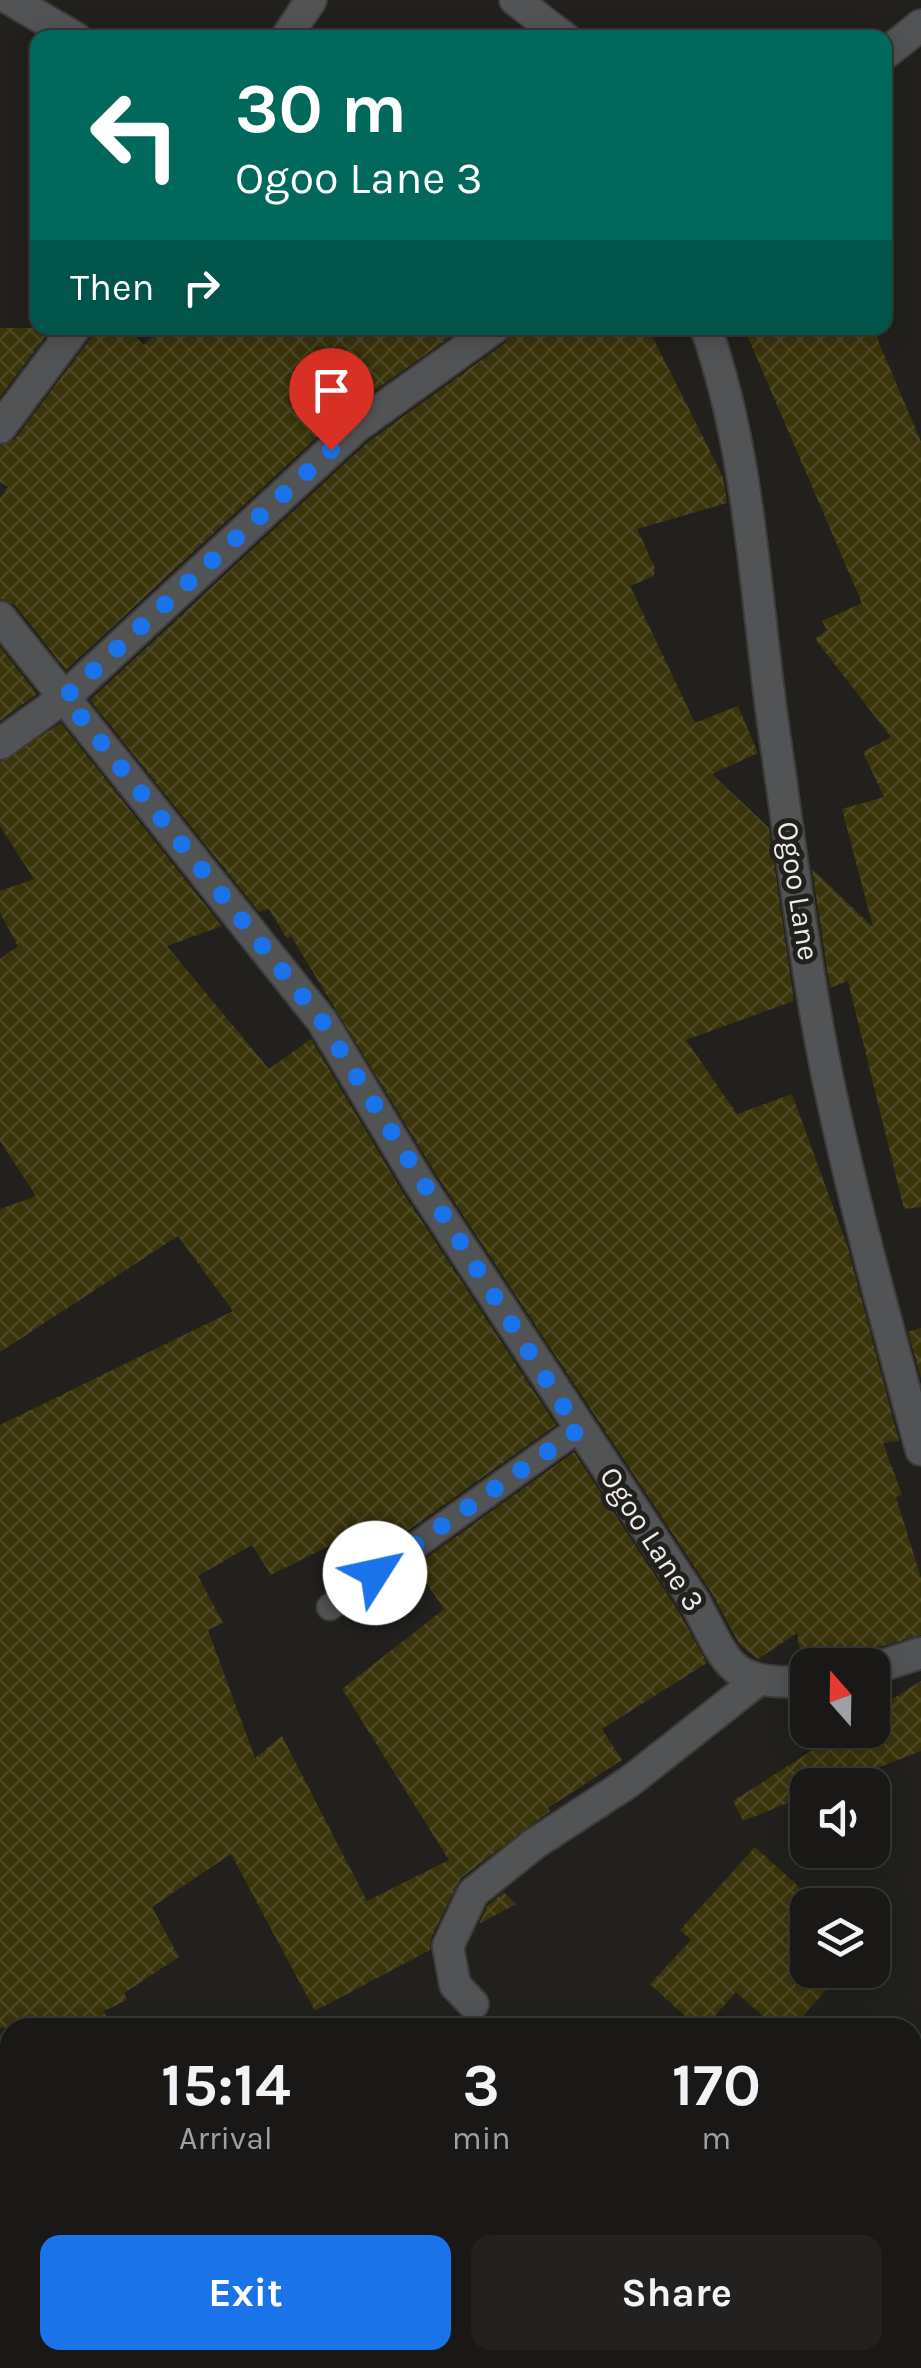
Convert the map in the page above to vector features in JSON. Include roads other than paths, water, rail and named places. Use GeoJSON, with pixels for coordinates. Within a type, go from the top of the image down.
{"type":"FeatureCollection","features":[{"type":"Feature","properties":{"kind":"street"},"geometry":{"type":"LineString","coordinates":[[11,0],[62,30]]}},
{"type":"Feature","properties":{"kind":"street"},"geometry":{"type":"LineString","coordinates":[[291,30],[311,0]]}},
{"type":"Feature","properties":{"kind":"street"},"geometry":{"type":"LineString","coordinates":[[515,0],[554,30]]}},
{"type":"Feature","properties":{"kind":"street"},"geometry":{"type":"LineString","coordinates":[[892,48],[921,24]]}},
{"type":"Feature","properties":{"kind":"street"},"geometry":{"type":"LineString","coordinates":[[0,428],[71,335]]}},
{"type":"Feature","properties":{"kind":"street"},"geometry":{"type":"LineString","coordinates":[[0,744],[65,697],[356,427],[484,335]]}},
{"type":"Feature","properties":{"kind":"street","name":"Ogoo Lane"},"geometry":{"type":"LineString","coordinates":[[708,335],[720,368],[758,568],[775,739],[826,1070],[857,1216],[921,1450]]}},
{"type":"Feature","properties":{"kind":"street","name":"Ogoo Lane 3"},"geometry":{"type":"LineString","coordinates":[[0,617],[322,1021],[578,1430],[640,1518],[730,1666],[756,1681]]}},
{"type":"Feature","properties":{"kind":"street"},"geometry":{"type":"LineString","coordinates":[[890,1663],[921,1653]]}},
{"type":"Feature","properties":{"kind":"street"},"geometry":{"type":"LineString","coordinates":[[473,2004],[455,1985],[448,1946],[472,1893],[534,1844],[629,1782],[756,1681],[790,1682]]}},
{"type":"Feature","properties":{"kind":"lane"},"geometry":{"type":"LineString","coordinates":[[330,1608],[578,1430]]}}]}
